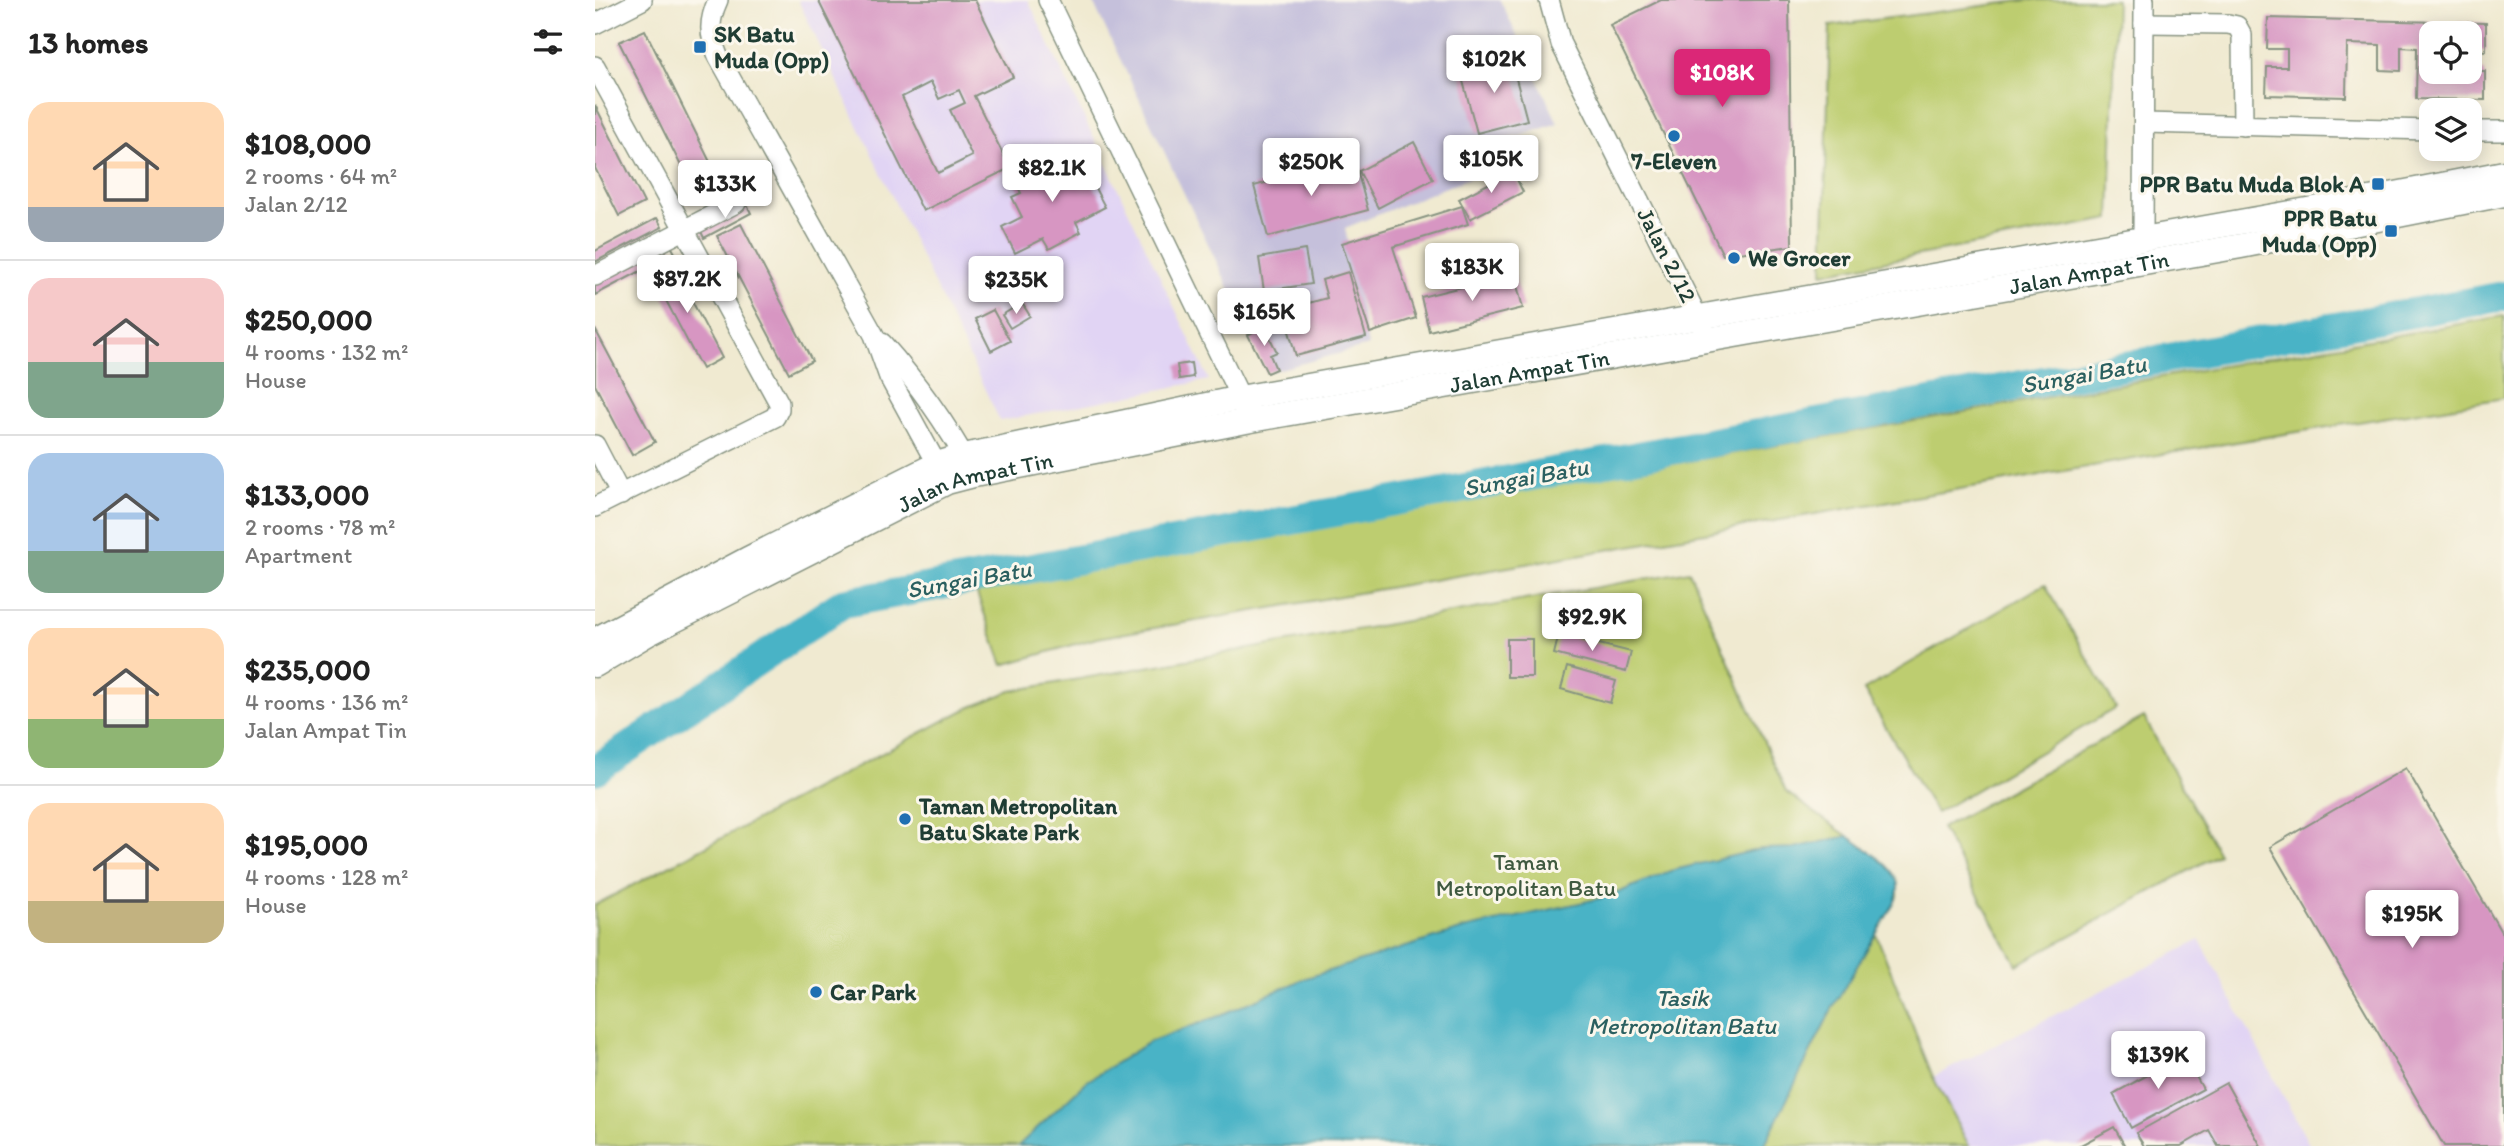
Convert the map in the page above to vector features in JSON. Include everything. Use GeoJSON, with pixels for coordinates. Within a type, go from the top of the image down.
{"type":"FeatureCollection","features":[{"type":"Feature","properties":{"kind":"street"},"geometry":{"type":"LineString","coordinates":[[595,24],[642,0]]}},
{"type":"Feature","properties":{"kind":"street"},"geometry":{"type":"LineString","coordinates":[[718,0],[709,29],[718,56],[874,335],[889,377],[942,473]]}},
{"type":"Feature","properties":{"kind":"street"},"geometry":{"type":"LineString","coordinates":[[1048,0],[1246,409]]}},
{"type":"Feature","properties":{"kind":"street","name":"Jalan 2/12"},"geometry":{"type":"LineString","coordinates":[[1549,0],[1561,44],[1703,330]]}},
{"type":"Feature","properties":{"kind":"street"},"geometry":{"type":"LineString","coordinates":[[2144,0],[2143,238],[2151,248],[2162,250],[2241,246]]}},
{"type":"Feature","properties":{"kind":"street"},"geometry":{"type":"LineString","coordinates":[[2144,23],[2237,26],[2242,36],[2243,127]]}},
{"type":"Feature","properties":{"kind":"street"},"geometry":{"type":"LineString","coordinates":[[595,66],[779,403],[775,416],[595,507]]}},
{"type":"Feature","properties":{"kind":"street"},"geometry":{"type":"LineString","coordinates":[[2144,123],[2419,130]]}},
{"type":"Feature","properties":{"kind":"street"},"geometry":{"type":"LineString","coordinates":[[2482,131],[2504,131]]}},
{"type":"Feature","properties":{"kind":"street","name":"Jalan Ampat Tin"},"geometry":{"type":"LineString","coordinates":[[1703,330],[2143,238],[2504,173]]}},
{"type":"Feature","properties":{"kind":"street","name":"Jalan Ampat Tin"},"geometry":{"type":"LineString","coordinates":[[595,640],[748,559],[942,473],[969,466],[1246,409],[1703,330],[2241,246],[2504,194]]}},
{"type":"Feature","properties":{"kind":"street"},"geometry":{"type":"LineString","coordinates":[[595,276],[736,203]]}},
{"type":"Feature","properties":{"kind":"street"},"geometry":{"type":"LineString","coordinates":[[874,335],[904,368],[969,466]]}},
{"type":"Feature","properties":{"kind":"street"},"geometry":{"type":"LineString","coordinates":[[595,445],[621,495]]}},
{"type":"Feature","properties":{"kind":"street","name":"Jalan Ampat Tin"},"geometry":{"type":"LineString","coordinates":[[595,665],[942,473]]}},
{"type":"Feature","properties":{"kind":"shaded area"},"geometry":{"type":"Polygon","coordinates":[[[798,0],[1028,0],[1209,380],[1000,421],[798,0]]]}},
{"type":"Feature","properties":{"kind":"shaded area"},"geometry":{"type":"Polygon","coordinates":[[[1092,0],[1500,0],[1558,123],[1521,136],[1476,144],[1486,171],[1345,228],[1368,346],[1269,372],[1092,0]]]}},
{"type":"Feature","properties":{"kind":"shaded area"},"geometry":{"type":"Polygon","coordinates":[[[2200,940],[2310,1146],[1969,1146],[1933,1077],[2200,940]]]}},
{"type":"Feature","properties":{"kind":"green space"},"geometry":{"type":"Polygon","coordinates":[[[2028,0],[2116,0],[2110,219],[1823,273],[1830,26],[2028,0]]]}},
{"type":"Feature","properties":{"kind":"green space"},"geometry":{"type":"Polygon","coordinates":[[[2504,316],[2504,398],[2151,456],[1097,638],[1003,665],[975,588],[2504,316]]]}},
{"type":"Feature","properties":{"kind":"green space","name":"Taman Metropolitan Batu"},"geometry":{"type":"Polygon","coordinates":[[[1689,571],[1786,792],[1883,863],[1897,880],[1898,894],[1876,934],[1933,1077],[1969,1146],[595,1146],[595,905],[964,710],[1011,691],[1689,571]]]}},
{"type":"Feature","properties":{"kind":"green space"},"geometry":{"type":"Polygon","coordinates":[[[2045,584],[2116,708],[1936,813],[1864,690],[2045,584]]]}},
{"type":"Feature","properties":{"kind":"green space"},"geometry":{"type":"Polygon","coordinates":[[[2144,717],[2219,854],[2017,965],[1941,828],[2144,717]]]}},
{"type":"Feature","properties":{"kind":"water","name":"Tasik Metropolitan Batu"},"geometry":{"type":"Polygon","coordinates":[[[1848,836],[1889,869],[1897,881],[1897,894],[1833,1007],[1764,1146],[1018,1146],[1086,1082],[1149,1042],[1216,1017],[1306,978],[1464,929],[1610,896],[1670,871],[1761,849],[1794,848],[1848,836]]]}},
{"type":"Feature","properties":{"kind":"building"},"geometry":{"type":"Polygon","coordinates":[[[818,0],[975,0],[1013,77],[974,96],[1010,168],[923,211],[818,0]],[[931,82],[902,97],[938,173],[972,156],[950,110],[965,103],[959,90],[939,99],[931,82]]]}},
{"type":"Feature","properties":{"kind":"building"},"geometry":{"type":"Polygon","coordinates":[[[1661,0],[1789,0],[1792,246],[1723,255],[1610,25],[1661,0]]]}},
{"type":"Feature","properties":{"kind":"building"},"geometry":{"type":"Polygon","coordinates":[[[2268,18],[2419,21],[2419,84],[2482,84],[2482,71],[2485,71],[2485,100],[2416,99],[2417,48],[2401,47],[2401,71],[2380,70],[2380,45],[2347,44],[2346,97],[2266,95],[2267,67],[2287,67],[2287,49],[2267,49],[2268,18]]]}},
{"type":"Feature","properties":{"kind":"building"},"geometry":{"type":"Polygon","coordinates":[[[2482,23],[2486,23],[2486,51],[2482,51],[2482,23]]]}},
{"type":"Feature","properties":{"kind":"building"},"geometry":{"type":"Polygon","coordinates":[[[645,30],[712,166],[687,178],[619,42],[645,30]]]}},
{"type":"Feature","properties":{"kind":"building"},"geometry":{"type":"Polygon","coordinates":[[[1510,56],[1527,120],[1477,133],[1460,70],[1510,56]]]}},
{"type":"Feature","properties":{"kind":"building"},"geometry":{"type":"Polygon","coordinates":[[[595,105],[644,203],[619,216],[595,168],[595,105]]]}},
{"type":"Feature","properties":{"kind":"building"},"geometry":{"type":"Polygon","coordinates":[[[1414,142],[1433,179],[1378,208],[1359,171],[1414,142]]]}},
{"type":"Feature","properties":{"kind":"building"},"geometry":{"type":"Polygon","coordinates":[[[1078,156],[1105,207],[1076,222],[1081,232],[1049,249],[1043,239],[1015,253],[1002,227],[1022,217],[1012,197],[1021,193],[1014,179],[1049,161],[1054,168],[1078,156]]]}},
{"type":"Feature","properties":{"kind":"building"},"geometry":{"type":"Polygon","coordinates":[[[1354,159],[1368,210],[1268,237],[1254,186],[1354,159]]]}},
{"type":"Feature","properties":{"kind":"building"},"geometry":{"type":"Polygon","coordinates":[[[1513,171],[1523,192],[1470,219],[1459,199],[1513,171]]]}},
{"type":"Feature","properties":{"kind":"building"},"geometry":{"type":"Polygon","coordinates":[[[746,203],[751,213],[704,238],[699,227],[746,203]]]}},
{"type":"Feature","properties":{"kind":"building"},"geometry":{"type":"Polygon","coordinates":[[[1462,206],[1468,224],[1393,247],[1416,318],[1370,333],[1342,243],[1462,206]]]}},
{"type":"Feature","properties":{"kind":"building"},"geometry":{"type":"Polygon","coordinates":[[[657,218],[662,227],[595,262],[595,251],[657,218]]]}},
{"type":"Feature","properties":{"kind":"building"},"geometry":{"type":"Polygon","coordinates":[[[741,224],[812,361],[789,373],[717,236],[741,224]]]}},
{"type":"Feature","properties":{"kind":"building"},"geometry":{"type":"Polygon","coordinates":[[[670,244],[675,253],[595,295],[595,283],[670,244]]]}},
{"type":"Feature","properties":{"kind":"building"},"geometry":{"type":"Polygon","coordinates":[[[1305,250],[1311,284],[1264,291],[1259,258],[1305,250]]]}},
{"type":"Feature","properties":{"kind":"building"},"geometry":{"type":"Polygon","coordinates":[[[671,261],[722,358],[702,369],[651,272],[671,261]]]}},
{"type":"Feature","properties":{"kind":"building"},"geometry":{"type":"Polygon","coordinates":[[[1348,272],[1366,337],[1296,356],[1283,310],[1327,298],[1322,280],[1348,272]]]}},
{"type":"Feature","properties":{"kind":"building"},"geometry":{"type":"Polygon","coordinates":[[[1514,274],[1523,308],[1429,331],[1421,297],[1514,274]]]}},
{"type":"Feature","properties":{"kind":"building"},"geometry":{"type":"Polygon","coordinates":[[[1022,303],[1030,316],[1010,328],[1002,315],[1022,303]]]}},
{"type":"Feature","properties":{"kind":"building"},"geometry":{"type":"Polygon","coordinates":[[[993,310],[1010,341],[991,351],[975,319],[993,310]]]}},
{"type":"Feature","properties":{"kind":"building"},"geometry":{"type":"Polygon","coordinates":[[[1264,326],[1277,352],[1270,355],[1276,369],[1267,373],[1248,335],[1264,326]]]}},
{"type":"Feature","properties":{"kind":"building"},"geometry":{"type":"Polygon","coordinates":[[[595,329],[655,442],[632,455],[595,385],[595,329]]]}},
{"type":"Feature","properties":{"kind":"building"},"geometry":{"type":"Polygon","coordinates":[[[1191,363],[1193,377],[1179,379],[1177,365],[1191,363]]]}},
{"type":"Feature","properties":{"kind":"building"},"geometry":{"type":"Polygon","coordinates":[[[1559,634],[1631,652],[1626,672],[1554,654],[1559,634]]]}},
{"type":"Feature","properties":{"kind":"building"},"geometry":{"type":"Polygon","coordinates":[[[1507,639],[1532,639],[1532,677],[1507,677],[1507,639]]]}},
{"type":"Feature","properties":{"kind":"building"},"geometry":{"type":"Polygon","coordinates":[[[1567,667],[1616,681],[1610,703],[1561,689],[1567,667]]]}},
{"type":"Feature","properties":{"kind":"building"},"geometry":{"type":"Polygon","coordinates":[[[2406,768],[2504,937],[2504,1146],[2444,1146],[2270,847],[2406,768]]]}},
{"type":"Feature","properties":{"kind":"building"},"geometry":{"type":"Polygon","coordinates":[[[2184,1055],[2203,1089],[2131,1128],[2113,1094],[2184,1055]]]}},
{"type":"Feature","properties":{"kind":"building"},"geometry":{"type":"Polygon","coordinates":[[[2226,1083],[2261,1146],[2218,1146],[2209,1130],[2181,1146],[2144,1146],[2136,1133],[2226,1083]]]}},
{"type":"Feature","properties":{"kind":"building"},"geometry":{"type":"Polygon","coordinates":[[[2114,1127],[2125,1146],[2079,1146],[2114,1127]]]}},
{"type":"Feature","properties":{"kind":"waterway","name":"Sungai Batu"},"geometry":{"type":"LineString","coordinates":[[595,770],[843,603],[2504,296]]}},
{"type":"Feature","properties":{"kind":"place","name":"SK Batu Muda (Opp)"},"geometry":{"type":"Point","coordinates":[700,47]}},
{"type":"Feature","properties":{"kind":"place","name":"7-Eleven"},"geometry":{"type":"Point","coordinates":[1674,136]}},
{"type":"Feature","properties":{"kind":"place","name":"PPR Batu Muda Blok A"},"geometry":{"type":"Point","coordinates":[2378,184]}},
{"type":"Feature","properties":{"kind":"place","name":"PPR Batu Muda (Opp)"},"geometry":{"type":"Point","coordinates":[2391,231]}},
{"type":"Feature","properties":{"kind":"place","name":"We Grocer"},"geometry":{"type":"Point","coordinates":[1734,258]}},
{"type":"Feature","properties":{"kind":"place","name":"Taman Metropolitan Batu Skate Park"},"geometry":{"type":"Point","coordinates":[905,819]}},
{"type":"Feature","properties":{"kind":"place","name":"Car Park"},"geometry":{"type":"Point","coordinates":[816,992]}}]}
